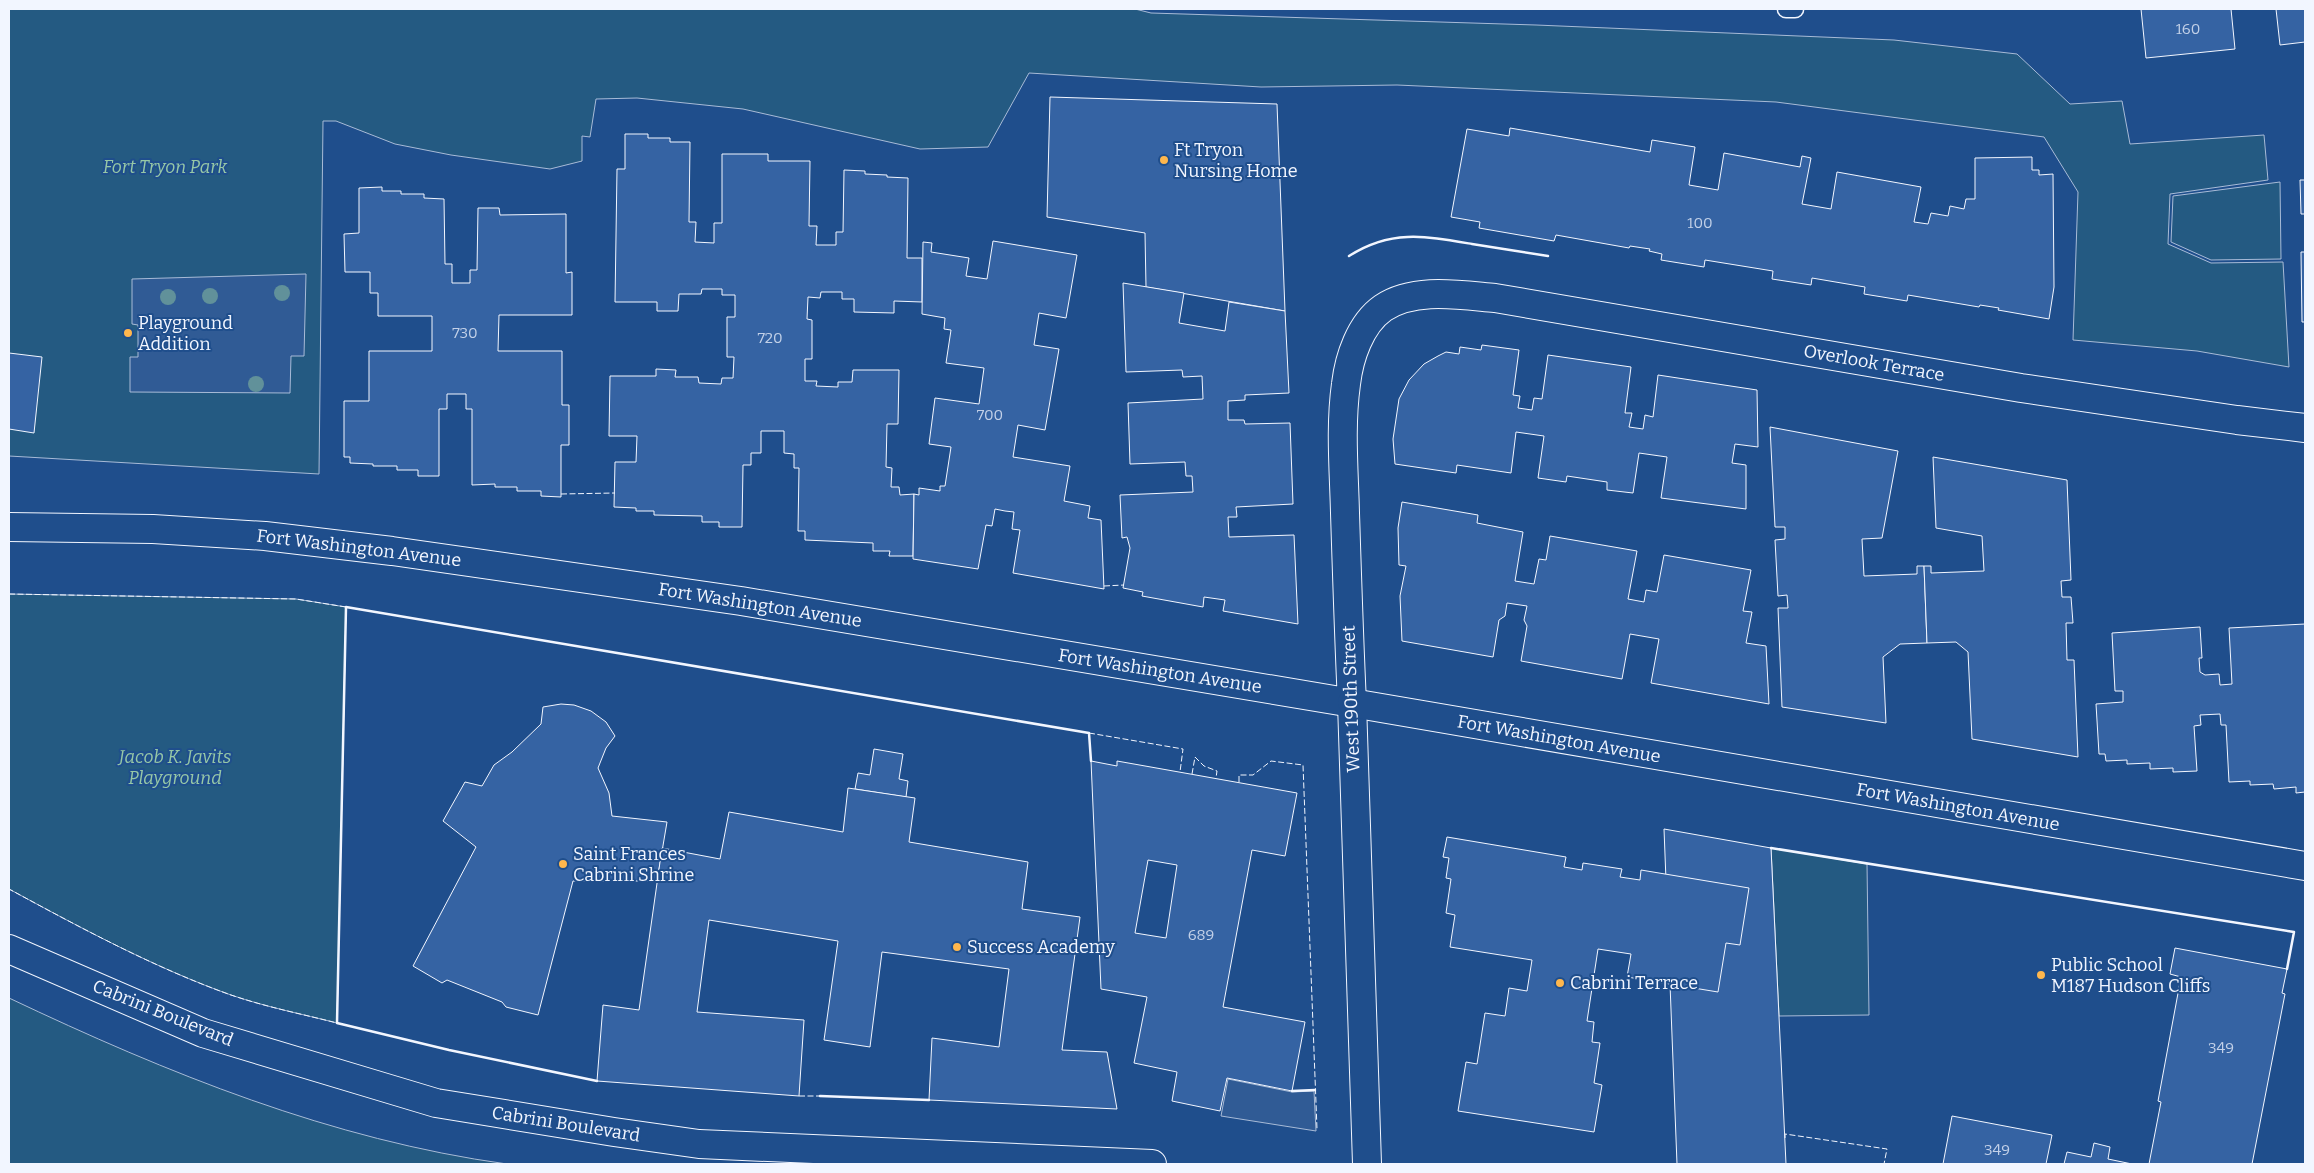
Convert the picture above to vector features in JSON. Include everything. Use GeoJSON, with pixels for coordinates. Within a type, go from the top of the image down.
{"type":"FeatureCollection","features":[{"type":"Feature","properties":{"kind":"street","name":"Overlook Terrace"},"geometry":{"type":"LineString","coordinates":[[1444,294],[1495,298],[2021,388],[2237,420],[2305,428]]}},
{"type":"Feature","properties":{"kind":"street","name":"West 190th Street"},"geometry":{"type":"LineString","coordinates":[[1367,1164],[1342,431],[1346,384],[1350,364],[1364,331],[1372,318],[1384,308],[1404,299],[1444,294]]}},
{"type":"Feature","properties":{"kind":"street","name":"Fort Washington Avenue"},"geometry":{"type":"LineString","coordinates":[[9,527],[148,529],[228,533],[392,550],[741,601],[1352,703],[2305,866]]}},
{"type":"Feature","properties":{"kind":"street","name":"Cabrini Boulevard"},"geometry":{"type":"LineString","coordinates":[[9,949],[203,1033],[436,1103],[699,1144],[1152,1164]]}},
{"type":"Feature","properties":{"kind":"lane"},"geometry":{"type":"LineString","coordinates":[[1786,9],[1795,9]]}},
{"type":"Feature","properties":{"kind":"green space","name":"Fort Tryon Park"},"geometry":{"type":"Polygon","coordinates":[[[9,9],[1135,9],[1151,13],[1536,25],[1894,40],[2017,54],[2070,104],[2122,101],[2130,144],[2264,135],[2268,180],[2170,194],[2168,244],[2211,263],[2283,262],[2289,367],[2197,351],[2073,340],[2078,192],[2044,137],[1776,102],[1397,85],[1261,87],[1029,73],[988,147],[920,149],[743,109],[637,98],[596,99],[590,137],[582,136],[582,161],[550,169],[451,155],[395,144],[336,121],[323,121],[319,474],[9,456],[9,9]]]}},
{"type":"Feature","properties":{"kind":"green space"},"geometry":{"type":"Polygon","coordinates":[[[2280,182],[2281,259],[2211,260],[2171,242],[2173,196],[2280,182]]]}},
{"type":"Feature","properties":{"kind":"green space","name":"Jacob K. Javits Playground"},"geometry":{"type":"Polygon","coordinates":[[[9,594],[296,599],[346,607],[337,1023],[257,1003],[203,984],[118,946],[9,889],[9,594]]]}},
{"type":"Feature","properties":{"kind":"green space"},"geometry":{"type":"Polygon","coordinates":[[[1771,848],[1867,864],[1869,1015],[1779,1016],[1771,848]]]}},
{"type":"Feature","properties":{"kind":"green space"},"geometry":{"type":"Polygon","coordinates":[[[9,998],[69,1026],[190,1077],[314,1121],[442,1153],[507,1164],[9,1164],[9,998]]]}},
{"type":"Feature","properties":{"kind":"shaded area"},"geometry":{"type":"Polygon","coordinates":[[[306,274],[304,356],[291,356],[290,393],[130,392],[130,357],[138,357],[138,325],[132,324],[132,279],[306,274]]]}},
{"type":"Feature","properties":{"kind":"shaded area"},"geometry":{"type":"Polygon","coordinates":[[[1228,1079],[1292,1092],[1314,1091],[1316,1131],[1221,1116],[1228,1079]]]}},
{"type":"Feature","properties":{"kind":"building"},"geometry":{"type":"Polygon","coordinates":[[[2141,9],[2231,9],[2235,49],[2146,58],[2141,9]]]}},
{"type":"Feature","properties":{"kind":"building"},"geometry":{"type":"Polygon","coordinates":[[[2276,9],[2305,9],[2305,42],[2280,45],[2276,9]]]}},
{"type":"Feature","properties":{"kind":"building","name":"Ft Tryon Nursing Home"},"geometry":{"type":"Polygon","coordinates":[[[1050,97],[1277,104],[1285,311],[1146,287],[1145,233],[1047,217],[1050,97]]]}},
{"type":"Feature","properties":{"kind":"building"},"geometry":{"type":"Polygon","coordinates":[[[1510,128],[1650,152],[1652,140],[1695,147],[1689,185],[1718,190],[1724,153],[1800,167],[1802,156],[1811,158],[1802,204],[1831,209],[1837,172],[1921,187],[1914,222],[1928,224],[1931,213],[1948,216],[1950,206],[1964,209],[1966,199],[1975,199],[1975,158],[2032,157],[2032,170],[2039,170],[2039,175],[2053,174],[2054,287],[2049,319],[1998,310],[1999,308],[1980,305],[1979,307],[1908,295],[1907,301],[1864,294],[1865,287],[1812,278],[1811,285],[1772,279],[1773,271],[1705,260],[1704,267],[1661,260],[1662,254],[1649,251],[1650,249],[1630,246],[1629,248],[1556,235],[1554,241],[1479,228],[1480,222],[1451,217],[1467,129],[1509,136],[1510,128]]]}},
{"type":"Feature","properties":{"kind":"building"},"geometry":{"type":"Polygon","coordinates":[[[625,134],[648,134],[648,138],[670,138],[670,142],[690,142],[689,222],[696,222],[695,242],[714,243],[714,223],[722,223],[722,154],[768,154],[768,161],[810,161],[809,226],[817,226],[816,245],[836,245],[836,232],[843,232],[844,170],[865,171],[865,174],[887,175],[887,177],[908,178],[907,258],[922,258],[922,302],[894,301],[894,313],[854,312],[854,299],[842,299],[842,292],[821,292],[820,298],[808,297],[807,319],[812,320],[812,359],[805,359],[805,381],[817,381],[816,386],[838,387],[838,382],[852,382],[853,370],[899,370],[898,424],[887,424],[886,467],[892,468],[891,487],[899,487],[900,495],[914,494],[913,556],[889,556],[890,551],[873,551],[873,543],[805,540],[805,531],[798,531],[799,468],[794,468],[794,454],[784,453],[784,431],[761,431],[761,453],[751,453],[751,465],[743,465],[742,527],[719,527],[719,522],[702,522],[702,516],[654,515],[654,511],[636,511],[636,508],[614,507],[615,462],[636,462],[637,436],[609,436],[610,376],[656,376],[656,369],[676,370],[675,377],[698,377],[699,383],[721,384],[722,378],[733,378],[734,357],[727,357],[727,317],[735,317],[735,295],[722,295],[722,289],[702,289],[701,294],[679,294],[678,311],[657,311],[657,302],[615,302],[617,169],[625,169],[625,134]]]}},
{"type":"Feature","properties":{"kind":"building"},"geometry":{"type":"Polygon","coordinates":[[[2300,180],[2305,180],[2305,214],[2301,214],[2300,180]]]}},
{"type":"Feature","properties":{"kind":"building"},"geometry":{"type":"Polygon","coordinates":[[[382,187],[382,191],[401,191],[401,194],[424,194],[424,198],[444,199],[445,264],[452,264],[452,283],[470,283],[470,270],[477,270],[478,208],[499,208],[500,215],[566,214],[566,273],[572,272],[572,315],[499,315],[498,351],[562,351],[562,405],[569,405],[569,445],[561,445],[561,497],[541,496],[541,491],[517,491],[517,487],[495,487],[495,484],[472,485],[472,409],[466,409],[466,394],[447,394],[447,409],[439,409],[439,476],[418,476],[418,470],[397,470],[397,466],[373,466],[373,464],[350,463],[350,457],[344,457],[344,401],[369,401],[369,351],[432,351],[432,316],[378,316],[378,293],[370,293],[370,272],[345,272],[344,234],[359,233],[359,188],[382,187]]]}},
{"type":"Feature","properties":{"kind":"building"},"geometry":{"type":"Polygon","coordinates":[[[993,241],[1077,255],[1066,318],[1039,313],[1034,345],[1059,349],[1045,430],[1018,425],[1013,457],[1070,466],[1064,501],[1090,506],[1088,518],[1101,520],[1104,589],[1013,573],[1020,530],[1012,529],[1014,512],[995,509],[992,526],[986,525],[978,569],[913,559],[914,494],[919,495],[919,488],[940,491],[940,486],[945,486],[951,447],[929,444],[935,398],[979,404],[984,368],[946,363],[951,330],[944,329],[945,318],[922,314],[923,242],[932,243],[931,252],[969,258],[966,276],[987,279],[993,241]]]}},
{"type":"Feature","properties":{"kind":"building"},"geometry":{"type":"Polygon","coordinates":[[[2301,252],[2305,252],[2305,322],[2302,322],[2301,252]]]}},
{"type":"Feature","properties":{"kind":"building"},"geometry":{"type":"Polygon","coordinates":[[[1123,283],[1184,293],[1179,323],[1225,331],[1229,302],[1285,311],[1289,393],[1245,395],[1245,400],[1228,401],[1228,420],[1244,420],[1245,424],[1290,423],[1293,504],[1236,507],[1237,517],[1228,517],[1229,537],[1294,535],[1298,624],[1223,611],[1225,600],[1204,597],[1203,607],[1142,596],[1143,592],[1123,588],[1130,548],[1127,537],[1122,538],[1120,495],[1193,492],[1192,476],[1186,476],[1185,462],[1130,464],[1128,403],[1203,399],[1202,376],[1183,377],[1182,370],[1126,372],[1123,283]]]}},
{"type":"Feature","properties":{"kind":"building"},"geometry":{"type":"Polygon","coordinates":[[[1482,345],[1519,350],[1513,395],[1520,396],[1518,408],[1532,410],[1534,398],[1542,399],[1548,355],[1631,367],[1625,413],[1632,413],[1629,427],[1643,429],[1645,415],[1653,417],[1658,375],[1757,390],[1758,447],[1735,444],[1732,463],[1746,465],[1746,509],[1661,498],[1667,457],[1639,453],[1633,493],[1607,490],[1607,482],[1567,476],[1566,482],[1538,478],[1544,436],[1516,432],[1511,473],[1457,465],[1456,473],[1395,464],[1393,439],[1399,399],[1409,380],[1424,364],[1446,352],[1459,354],[1460,347],[1481,350],[1482,345]]]}},
{"type":"Feature","properties":{"kind":"building"},"geometry":{"type":"Polygon","coordinates":[[[9,353],[42,357],[34,433],[9,429],[9,353]]]}},
{"type":"Feature","properties":{"kind":"building"},"geometry":{"type":"Polygon","coordinates":[[[1770,427],[1898,451],[1882,538],[1862,539],[1864,576],[1917,574],[1917,566],[1924,566],[1927,643],[1900,644],[1883,657],[1886,723],[1782,707],[1778,608],[1788,608],[1787,595],[1778,596],[1775,540],[1785,539],[1785,527],[1775,527],[1770,427]]]}},
{"type":"Feature","properties":{"kind":"building"},"geometry":{"type":"Polygon","coordinates":[[[1933,457],[2067,480],[2071,580],[2061,581],[2062,597],[2071,597],[2073,623],[2066,623],[2067,660],[2074,660],[2078,757],[1972,739],[1968,652],[1956,642],[1927,643],[1924,566],[1931,566],[1931,573],[1984,571],[1982,536],[1936,528],[1933,457]]]}},
{"type":"Feature","properties":{"kind":"building"},"geometry":{"type":"Polygon","coordinates":[[[1402,502],[1478,515],[1477,523],[1523,532],[1515,581],[1534,584],[1539,559],[1546,560],[1550,536],[1637,551],[1628,599],[1644,602],[1646,590],[1657,592],[1664,555],[1751,570],[1743,611],[1752,612],[1746,643],[1766,646],[1769,704],[1651,683],[1659,639],[1630,634],[1622,679],[1521,661],[1527,626],[1524,620],[1527,606],[1507,603],[1505,616],[1499,620],[1493,657],[1402,641],[1400,596],[1406,566],[1399,565],[1398,528],[1402,502]]]}},
{"type":"Feature","properties":{"kind":"building"},"geometry":{"type":"Polygon","coordinates":[[[2305,624],[2305,792],[2296,793],[2296,787],[2274,789],[2273,784],[2250,785],[2250,781],[2229,782],[2226,725],[2221,725],[2220,714],[2200,715],[2201,725],[2194,726],[2197,771],[2173,772],[2173,768],[2150,769],[2150,763],[2127,764],[2127,760],[2106,761],[2105,754],[2099,754],[2096,704],[2123,702],[2123,691],[2115,691],[2112,633],[2200,627],[2202,658],[2199,658],[2200,672],[2205,675],[2219,674],[2220,685],[2232,684],[2229,628],[2305,624]]]}},
{"type":"Feature","properties":{"kind":"building","name":"Saint Frances Cabrini Shrine"},"geometry":{"type":"Polygon","coordinates":[[[561,704],[574,705],[591,711],[606,722],[615,736],[606,748],[598,768],[609,793],[612,816],[667,822],[657,881],[573,881],[538,1015],[506,1007],[502,1002],[447,980],[442,983],[413,966],[476,847],[443,821],[465,782],[482,786],[494,765],[512,752],[541,724],[543,707],[561,704]]]}},
{"type":"Feature","properties":{"kind":"building"},"geometry":{"type":"Polygon","coordinates":[[[874,749],[903,754],[899,779],[908,781],[906,797],[855,789],[858,773],[870,775],[874,749]]]}},
{"type":"Feature","properties":{"kind":"building"},"geometry":{"type":"Polygon","coordinates":[[[1091,761],[1117,766],[1117,761],[1297,793],[1285,856],[1252,850],[1223,1007],[1305,1022],[1292,1091],[1227,1078],[1220,1111],[1172,1101],[1177,1072],[1134,1063],[1147,997],[1101,989],[1091,761]],[[1148,860],[1135,933],[1166,938],[1177,865],[1148,860]]]}},
{"type":"Feature","properties":{"kind":"building","name":"Success Academy"},"geometry":{"type":"Polygon","coordinates":[[[848,788],[915,798],[909,842],[1028,862],[1022,909],[1080,917],[1062,1050],[1107,1052],[1117,1109],[929,1100],[932,1038],[999,1047],[1009,969],[882,952],[870,1047],[824,1040],[838,941],[709,920],[697,1012],[804,1020],[799,1096],[597,1081],[603,1005],[639,1010],[662,848],[720,859],[729,812],[843,832],[848,788]]]}},
{"type":"Feature","properties":{"kind":"building"},"geometry":{"type":"Polygon","coordinates":[[[1664,829],[1771,848],[1786,1164],[1677,1164],[1664,829]]]}},
{"type":"Feature","properties":{"kind":"building","name":"Cabrini Terrace"},"geometry":{"type":"Polygon","coordinates":[[[1447,837],[1566,857],[1564,867],[1582,870],[1583,863],[1622,869],[1620,877],[1640,880],[1641,870],[1749,888],[1740,945],[1726,943],[1718,992],[1627,977],[1631,954],[1598,949],[1587,1021],[1594,1022],[1592,1042],[1600,1043],[1594,1083],[1602,1085],[1594,1132],[1458,1111],[1466,1062],[1477,1064],[1485,1013],[1505,1016],[1509,988],[1527,991],[1532,960],[1450,947],[1455,915],[1446,913],[1451,879],[1446,878],[1449,858],[1443,857],[1447,837]]]}},
{"type":"Feature","properties":{"kind":"building"},"geometry":{"type":"Polygon","coordinates":[[[2175,948],[2287,969],[2282,993],[2285,994],[2252,1164],[2149,1164],[2161,1102],[2158,1101],[2181,977],[2170,974],[2175,948]]]}},
{"type":"Feature","properties":{"kind":"building"},"geometry":{"type":"Polygon","coordinates":[[[1952,1116],[2052,1135],[2046,1164],[1943,1164],[1952,1116]]]}},
{"type":"Feature","properties":{"kind":"building"},"geometry":{"type":"Polygon","coordinates":[[[2094,1143],[2110,1147],[2108,1159],[2132,1164],[2064,1164],[2067,1152],[2091,1157],[2094,1143]]]}},
{"type":"Feature","properties":{"kind":"fence"},"geometry":{"type":"LineString","coordinates":[[561,494],[615,493]]}},
{"type":"Feature","properties":{"kind":"fence"},"geometry":{"type":"LineString","coordinates":[[1104,586],[1124,585]]}},
{"type":"Feature","properties":{"kind":"fence"},"geometry":{"type":"LineString","coordinates":[[9,594],[296,599],[346,607],[337,1023],[257,1003],[203,984],[118,946],[9,889]]}},
{"type":"Feature","properties":{"kind":"fence"},"geometry":{"type":"LineString","coordinates":[[1089,733],[1183,749],[1180,772]]}},
{"type":"Feature","properties":{"kind":"fence"},"geometry":{"type":"LineString","coordinates":[[1192,774],[1195,757],[1204,766],[1217,771],[1216,778]]}},
{"type":"Feature","properties":{"kind":"fence"},"geometry":{"type":"LineString","coordinates":[[1239,782],[1239,775],[1253,775],[1271,761],[1303,765],[1317,1129]]}},
{"type":"Feature","properties":{"kind":"fence"},"geometry":{"type":"LineString","coordinates":[[799,1096],[820,1096]]}},
{"type":"Feature","properties":{"kind":"fence"},"geometry":{"type":"LineString","coordinates":[[1785,1138],[1785,1134],[1887,1149],[1884,1164]]}},
{"type":"Feature","properties":{"kind":"wall"},"geometry":{"type":"LineString","coordinates":[[1349,256],[1364,247],[1379,242],[1409,237],[1439,239],[1548,256]]}},
{"type":"Feature","properties":{"kind":"wall"},"geometry":{"type":"LineString","coordinates":[[597,1081],[449,1050],[337,1023],[346,607],[1089,733],[1091,761]]}},
{"type":"Feature","properties":{"kind":"wall"},"geometry":{"type":"LineString","coordinates":[[1771,848],[2294,932],[2287,969]]}},
{"type":"Feature","properties":{"kind":"wall"},"geometry":{"type":"LineString","coordinates":[[1292,1091],[1315,1090]]}},
{"type":"Feature","properties":{"kind":"wall"},"geometry":{"type":"LineString","coordinates":[[820,1096],[929,1100]]}},
{"type":"Feature","properties":{"kind":"place","name":"Ft Tryon Nursing Home"},"geometry":{"type":"Point","coordinates":[1164,160]}},
{"type":"Feature","properties":{"kind":"place","name":"Playground Addition"},"geometry":{"type":"Point","coordinates":[128,333]}},
{"type":"Feature","properties":{"kind":"place","name":"Saint Frances Cabrini Shrine"},"geometry":{"type":"Point","coordinates":[563,864]}},
{"type":"Feature","properties":{"kind":"place","name":"Success Academy"},"geometry":{"type":"Point","coordinates":[957,947]}},
{"type":"Feature","properties":{"kind":"place","name":"Public School M187 Hudson Cliffs"},"geometry":{"type":"Point","coordinates":[2041,975]}},
{"type":"Feature","properties":{"kind":"place","name":"Cabrini Terrace"},"geometry":{"type":"Point","coordinates":[1560,983]}}]}
